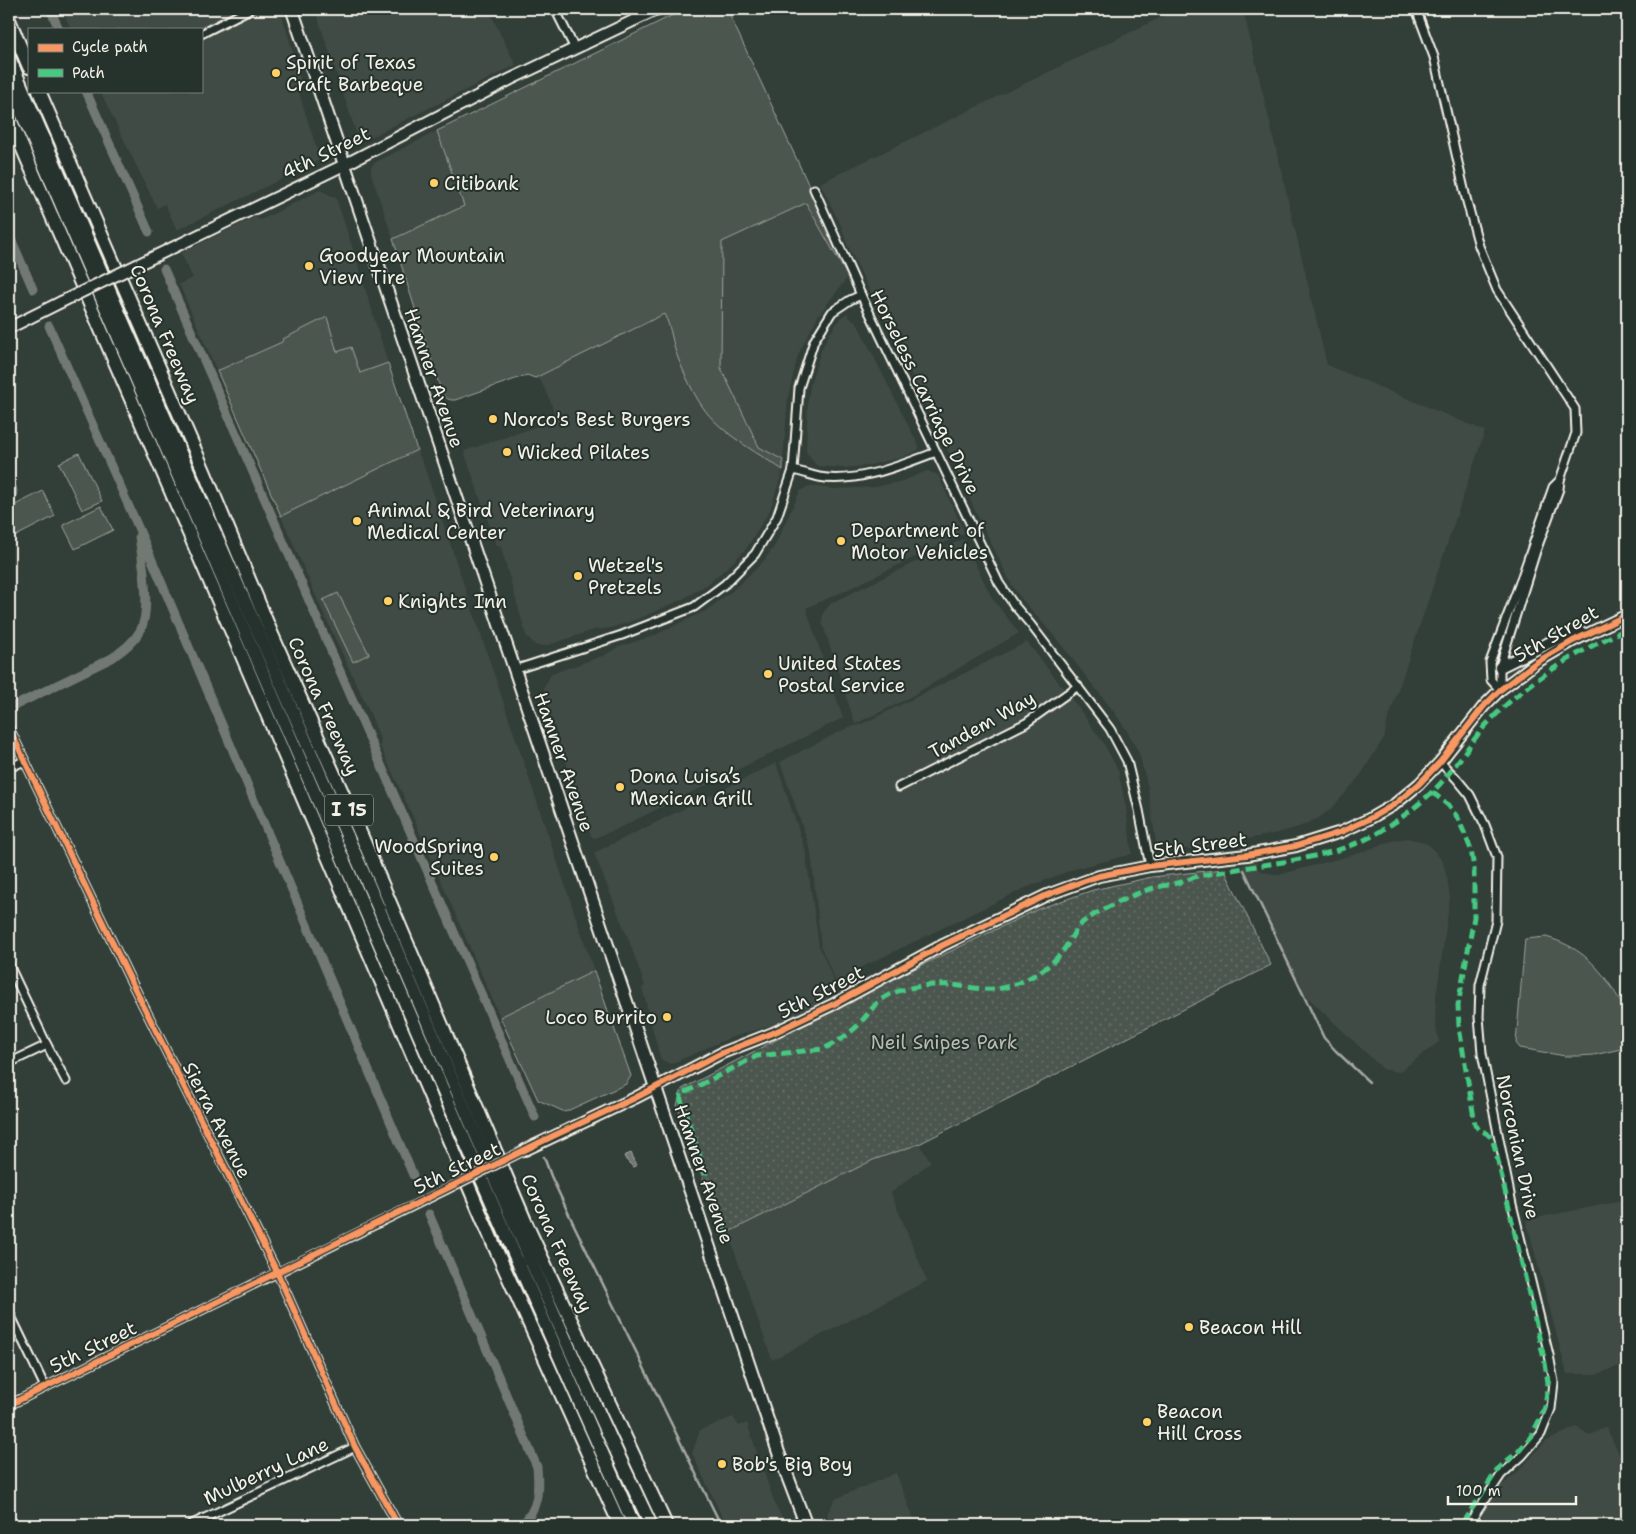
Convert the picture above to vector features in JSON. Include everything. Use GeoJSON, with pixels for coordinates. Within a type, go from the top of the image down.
{"type":"FeatureCollection","features":[{"type":"Feature","properties":{"kind":"highway"},"geometry":{"type":"LineString","coordinates":[[9,20],[28,64]]}},
{"type":"Feature","properties":{"kind":"highway"},"geometry":{"type":"LineString","coordinates":[[9,58],[290,719],[493,1207],[634,1525]]}},
{"type":"Feature","properties":{"kind":"highway"},"geometry":{"type":"LineString","coordinates":[[9,83],[605,1428],[651,1525]]}},
{"type":"Feature","properties":{"kind":"highway","name":"Corona Freeway"},"geometry":{"type":"LineString","coordinates":[[40,92],[528,1228],[666,1525]]}},
{"type":"Feature","properties":{"kind":"highway","name":"I 15"},"geometry":{"type":"LineString","coordinates":[[9,117],[493,1243],[620,1525]]}},
{"type":"Feature","properties":{"kind":"highway","name":"I 15"},"geometry":{"type":"LineString","coordinates":[[273,637],[290,719]]}},
{"type":"Feature","properties":{"kind":"highway"},"geometry":{"type":"LineString","coordinates":[[240,651],[290,719]]}},
{"type":"Feature","properties":{"kind":"highway"},"geometry":{"type":"LineString","coordinates":[[618,1421],[674,1525]]}},
{"type":"Feature","properties":{"kind":"main road","name":"Hamner Avenue"},"geometry":{"type":"LineString","coordinates":[[292,9],[779,1454],[806,1525]]}},
{"type":"Feature","properties":{"kind":"street"},"geometry":{"type":"LineString","coordinates":[[202,33],[250,9]]}},
{"type":"Feature","properties":{"kind":"street"},"geometry":{"type":"LineString","coordinates":[[555,9],[575,49]]}},
{"type":"Feature","properties":{"kind":"street","name":"4th Street"},"geometry":{"type":"LineString","coordinates":[[9,328],[344,165],[511,79],[658,9]]}},
{"type":"Feature","properties":{"kind":"street"},"geometry":{"type":"LineString","coordinates":[[1416,9],[1434,56],[1466,198],[1479,246],[1498,290],[1575,409],[1576,434],[1560,480],[1559,489],[1536,551],[1500,667],[1500,690]]}},
{"type":"Feature","properties":{"kind":"street","name":"Horseless Carriage Drive"},"geometry":{"type":"LineString","coordinates":[[814,189],[861,295],[999,583],[1110,729],[1126,761],[1139,810],[1150,866]]}},
{"type":"Feature","properties":{"kind":"street"},"geometry":{"type":"LineString","coordinates":[[514,670],[622,635],[694,606],[725,584],[755,554],[777,517],[793,470],[799,388],[814,341],[832,312],[861,295]]}},
{"type":"Feature","properties":{"kind":"street"},"geometry":{"type":"LineString","coordinates":[[793,470],[821,478],[856,478],[895,467],[936,452]]}},
{"type":"Feature","properties":{"kind":"street"},"geometry":{"type":"LineString","coordinates":[[1500,690],[1491,680],[1490,662],[1553,487],[1560,480]]}},
{"type":"Feature","properties":{"kind":"street","name":"5th Street"},"geometry":{"type":"LineString","coordinates":[[9,1405],[722,1053],[773,1034],[834,1004],[942,945],[1046,895],[1100,876],[1150,866],[1248,855],[1296,846],[1318,840],[1369,819],[1395,804],[1418,784],[1440,762],[1484,706],[1500,690],[1536,662],[1627,614]]}},
{"type":"Feature","properties":{"kind":"street"},"geometry":{"type":"LineString","coordinates":[[1500,667],[1571,632],[1587,634]]}},
{"type":"Feature","properties":{"kind":"street","name":"Tandem Way"},"geometry":{"type":"LineString","coordinates":[[899,787],[1026,723],[1078,686]]}},
{"type":"Feature","properties":{"kind":"street","name":"Sierra Avenue"},"geometry":{"type":"LineString","coordinates":[[9,728],[128,975],[277,1272],[356,1447],[398,1525]]}},
{"type":"Feature","properties":{"kind":"street"},"geometry":{"type":"LineString","coordinates":[[9,768],[24,760]]}},
{"type":"Feature","properties":{"kind":"street","name":"Norconian Drive"},"geometry":{"type":"LineString","coordinates":[[1440,762],[1470,795],[1486,825],[1497,857],[1496,921],[1480,984],[1479,1017],[1482,1053],[1512,1204],[1554,1382],[1551,1409],[1540,1434],[1522,1456],[1501,1475],[1468,1525]]}},
{"type":"Feature","properties":{"kind":"street"},"geometry":{"type":"LineString","coordinates":[[9,965],[46,1046],[66,1081]]}},
{"type":"Feature","properties":{"kind":"street"},"geometry":{"type":"LineString","coordinates":[[9,1063],[46,1046]]}},
{"type":"Feature","properties":{"kind":"street"},"geometry":{"type":"LineString","coordinates":[[9,1312],[46,1387]]}},
{"type":"Feature","properties":{"kind":"street","name":"Mulberry Lane"},"geometry":{"type":"LineString","coordinates":[[190,1525],[356,1447]]}},
{"type":"Feature","properties":{"kind":"shaded area"},"geometry":{"type":"Polygon","coordinates":[[[62,9],[280,9],[302,87],[298,90],[319,156],[318,161],[177,230],[165,204],[157,208],[100,92],[202,92],[202,28],[71,28],[62,9]]]}},
{"type":"Feature","properties":{"kind":"shaded area"},"geometry":{"type":"Polygon","coordinates":[[[315,9],[488,9],[516,65],[369,138],[362,139],[356,132],[315,9]]]}},
{"type":"Feature","properties":{"kind":"shaded area"},"geometry":{"type":"Polygon","coordinates":[[[1178,9],[1243,9],[1327,365],[1485,431],[1386,726],[1385,736],[1360,776],[1333,807],[1319,818],[1299,827],[1278,833],[1194,849],[1166,849],[1156,843],[1148,788],[1139,753],[1114,712],[1013,587],[847,244],[841,226],[820,183],[1178,9]]]}},
{"type":"Feature","properties":{"kind":"shaded area"},"geometry":{"type":"Polygon","coordinates":[[[437,131],[464,206],[393,239],[371,173],[371,167],[374,163],[437,131]]]}},
{"type":"Feature","properties":{"kind":"shaded area"},"geometry":{"type":"Polygon","coordinates":[[[320,190],[336,198],[388,363],[360,373],[337,352],[326,317],[283,339],[282,342],[217,371],[179,284],[193,278],[181,253],[255,217],[261,220],[320,190]]]}},
{"type":"Feature","properties":{"kind":"shaded area"},"geometry":{"type":"Polygon","coordinates":[[[806,203],[848,277],[818,316],[798,355],[788,397],[783,460],[759,447],[721,368],[721,251],[722,242],[806,203]]]}},
{"type":"Feature","properties":{"kind":"shaded area"},"geometry":{"type":"Polygon","coordinates":[[[848,313],[848,317],[856,321],[919,447],[918,450],[903,457],[866,466],[843,468],[818,466],[806,452],[808,400],[811,381],[822,348],[830,333],[841,317],[848,313]]]}},
{"type":"Feature","properties":{"kind":"shaded area"},"geometry":{"type":"Polygon","coordinates":[[[665,314],[702,406],[718,424],[745,445],[783,470],[770,510],[746,549],[708,584],[683,599],[638,619],[611,628],[594,630],[545,646],[535,645],[526,635],[501,547],[496,545],[464,451],[544,424],[556,418],[541,381],[535,378],[665,314]]]}},
{"type":"Feature","properties":{"kind":"shaded area"},"geometry":{"type":"Polygon","coordinates":[[[417,450],[594,971],[500,1017],[414,819],[380,746],[381,741],[370,713],[281,516],[417,450]]]}},
{"type":"Feature","properties":{"kind":"shaded area"},"geometry":{"type":"Polygon","coordinates":[[[927,471],[938,475],[965,533],[806,608],[843,718],[613,831],[594,838],[591,836],[544,696],[544,688],[551,674],[605,655],[618,647],[653,636],[707,610],[732,591],[761,564],[774,547],[800,491],[809,486],[834,489],[875,487],[903,481],[927,471]]]}},
{"type":"Feature","properties":{"kind":"shaded area"},"geometry":{"type":"Polygon","coordinates":[[[963,539],[992,598],[1019,633],[903,701],[855,724],[822,622],[823,613],[831,603],[963,539]]]}},
{"type":"Feature","properties":{"kind":"shaded area"},"geometry":{"type":"Polygon","coordinates":[[[1027,642],[1103,742],[1118,770],[1126,808],[1132,854],[1074,869],[1023,889],[856,970],[838,987],[821,947],[811,851],[780,762],[849,727],[860,725],[1027,642]]]}},
{"type":"Feature","properties":{"kind":"shaded area"},"geometry":{"type":"Polygon","coordinates":[[[776,763],[805,849],[819,946],[837,988],[830,997],[772,1025],[727,1039],[671,1064],[660,1057],[642,988],[645,986],[594,853],[776,763]]]}},
{"type":"Feature","properties":{"kind":"shaded area"},"geometry":{"type":"Polygon","coordinates":[[[1407,838],[1429,845],[1443,862],[1450,898],[1436,997],[1435,1021],[1439,1042],[1399,1072],[1383,1069],[1305,995],[1242,865],[1256,862],[1258,869],[1263,872],[1279,875],[1359,853],[1391,841],[1407,838]]]}},
{"type":"Feature","properties":{"kind":"shaded area"},"geometry":{"type":"Polygon","coordinates":[[[919,1144],[931,1162],[891,1193],[927,1281],[772,1360],[728,1233],[873,1160],[919,1144]]]}},
{"type":"Feature","properties":{"kind":"shaded area"},"geometry":{"type":"Polygon","coordinates":[[[631,1153],[637,1165],[633,1167],[624,1156],[631,1153]]]}},
{"type":"Feature","properties":{"kind":"shaded area"},"geometry":{"type":"Polygon","coordinates":[[[1627,1200],[1627,1363],[1598,1374],[1567,1374],[1526,1220],[1627,1200]]]}},
{"type":"Feature","properties":{"kind":"shaded area"},"geometry":{"type":"Polygon","coordinates":[[[733,1417],[739,1426],[747,1423],[777,1510],[785,1525],[726,1525],[692,1453],[700,1430],[733,1417]]]}},
{"type":"Feature","properties":{"kind":"shaded area"},"geometry":{"type":"Polygon","coordinates":[[[1576,1427],[1590,1435],[1606,1427],[1627,1470],[1627,1525],[1475,1525],[1501,1486],[1519,1471],[1545,1442],[1576,1427]]]}},
{"type":"Feature","properties":{"kind":"shaded area"},"geometry":{"type":"Polygon","coordinates":[[[896,1473],[916,1525],[831,1525],[827,1514],[835,1499],[896,1473]]]}},
{"type":"Feature","properties":{"kind":"green space"},"geometry":{"type":"Polygon","coordinates":[[[685,9],[727,9],[810,188],[848,277],[806,203],[722,242],[721,368],[759,447],[783,460],[783,470],[728,433],[702,406],[680,363],[664,314],[535,378],[527,375],[455,400],[447,399],[440,386],[393,239],[464,206],[437,131],[685,9]]]}},
{"type":"Feature","properties":{"kind":"green space"},"geometry":{"type":"Polygon","coordinates":[[[327,317],[337,352],[351,347],[360,373],[388,363],[417,450],[281,516],[217,371],[282,342],[283,339],[327,317]]]}},
{"type":"Feature","properties":{"kind":"green space"},"geometry":{"type":"Polygon","coordinates":[[[79,453],[102,501],[82,510],[59,463],[79,453]]]}},
{"type":"Feature","properties":{"kind":"green space"},"geometry":{"type":"Polygon","coordinates":[[[9,479],[15,484],[17,491],[16,496],[9,502],[9,479]]]}},
{"type":"Feature","properties":{"kind":"green space"},"geometry":{"type":"Polygon","coordinates":[[[43,491],[55,516],[12,538],[9,531],[9,508],[43,491]]]}},
{"type":"Feature","properties":{"kind":"green space"},"geometry":{"type":"Polygon","coordinates":[[[101,506],[113,530],[75,549],[63,525],[101,506]]]}},
{"type":"Feature","properties":{"kind":"green space"},"geometry":{"type":"Polygon","coordinates":[[[338,593],[369,654],[353,662],[323,600],[338,593]]]}},
{"type":"Feature","properties":{"kind":"green space","name":"Neil Snipes Park"},"geometry":{"type":"Polygon","coordinates":[[[1224,869],[1271,965],[919,1144],[873,1160],[723,1235],[677,1105],[682,1089],[881,985],[1038,909],[1093,890],[1152,877],[1224,869]]]}},
{"type":"Feature","properties":{"kind":"green space"},"geometry":{"type":"Polygon","coordinates":[[[1546,937],[1577,950],[1606,979],[1619,998],[1625,1013],[1628,1038],[1625,1048],[1594,1055],[1565,1056],[1520,1048],[1516,1043],[1525,939],[1546,937]]]}},
{"type":"Feature","properties":{"kind":"green space"},"geometry":{"type":"Polygon","coordinates":[[[594,971],[631,1076],[626,1084],[565,1112],[538,1100],[500,1017],[594,971]]]}},
{"type":"Feature","properties":{"kind":"waterway"},"geometry":{"type":"LineString","coordinates":[[50,9],[59,28]]}},
{"type":"Feature","properties":{"kind":"waterway"},"geometry":{"type":"LineString","coordinates":[[86,92],[149,232]]}},
{"type":"Feature","properties":{"kind":"waterway"},"geometry":{"type":"LineString","coordinates":[[9,234],[33,289]]}},
{"type":"Feature","properties":{"kind":"waterway"},"geometry":{"type":"LineString","coordinates":[[164,269],[535,1117]]}},
{"type":"Feature","properties":{"kind":"waterway"},"geometry":{"type":"LineString","coordinates":[[49,326],[138,527],[413,1175]]}},
{"type":"Feature","properties":{"kind":"waterway"},"geometry":{"type":"LineString","coordinates":[[14,706],[112,658],[128,646],[140,631],[144,622],[146,598],[139,536]]}},
{"type":"Feature","properties":{"kind":"waterway"},"geometry":{"type":"LineString","coordinates":[[1244,870],[1324,1038],[1369,1082]]}},
{"type":"Feature","properties":{"kind":"waterway"},"geometry":{"type":"LineString","coordinates":[[544,1157],[573,1223],[721,1525]]}},
{"type":"Feature","properties":{"kind":"waterway"},"geometry":{"type":"LineString","coordinates":[[429,1214],[537,1467],[538,1491],[536,1499],[527,1519],[521,1525]]}},
{"type":"Feature","properties":{"kind":"marked path"},"geometry":{"type":"LineString","coordinates":[[725,1232],[681,1100],[681,1093],[757,1056],[823,1049],[852,1031],[874,1006],[893,993],[915,987],[938,985],[993,989],[1023,981],[1039,972],[1060,955],[1082,923],[1096,913],[1147,890],[1179,883],[1194,877],[1325,854],[1372,836],[1408,812],[1434,790],[1452,770],[1484,727],[1516,696],[1569,659],[1627,629]]}},
{"type":"Feature","properties":{"kind":"marked path"},"geometry":{"type":"LineString","coordinates":[[1432,792],[1448,805],[1458,818],[1471,849],[1474,869],[1474,917],[1458,1005],[1459,1027],[1475,1124],[1479,1130],[1490,1136],[1495,1148],[1548,1383],[1545,1407],[1530,1438],[1496,1472],[1461,1525]]}},
{"type":"Feature","properties":{"kind":"cycle path"},"geometry":{"type":"LineString","coordinates":[[9,1405],[553,1136],[635,1098],[722,1053],[773,1033],[834,1004],[943,945],[1047,895],[1099,876],[1150,866],[1247,855],[1296,846],[1341,832],[1369,819],[1395,804],[1419,784],[1440,762],[1484,706],[1500,690],[1537,662],[1573,641],[1627,615]]}},
{"type":"Feature","properties":{"kind":"cycle path"},"geometry":{"type":"LineString","coordinates":[[9,728],[128,975],[277,1272],[355,1447],[398,1525]]}},
{"type":"Feature","properties":{"kind":"place","name":"Spirit of Texas Craft Barbeque"},"geometry":{"type":"Point","coordinates":[276,73]}},
{"type":"Feature","properties":{"kind":"place","name":"Citibank"},"geometry":{"type":"Point","coordinates":[434,183]}},
{"type":"Feature","properties":{"kind":"place","name":"Goodyear Mountain View Tire"},"geometry":{"type":"Point","coordinates":[309,266]}},
{"type":"Feature","properties":{"kind":"place","name":"Norco's Best Burgers"},"geometry":{"type":"Point","coordinates":[493,419]}},
{"type":"Feature","properties":{"kind":"place","name":"Wicked Pilates"},"geometry":{"type":"Point","coordinates":[507,452]}},
{"type":"Feature","properties":{"kind":"place","name":"Animal & Bird Veterinary Medical Center"},"geometry":{"type":"Point","coordinates":[357,521]}},
{"type":"Feature","properties":{"kind":"place","name":"Department of Motor Vehicles"},"geometry":{"type":"Point","coordinates":[841,541]}},
{"type":"Feature","properties":{"kind":"place","name":"Wetzel's Pretzels"},"geometry":{"type":"Point","coordinates":[578,576]}},
{"type":"Feature","properties":{"kind":"place","name":"Knights Inn"},"geometry":{"type":"Point","coordinates":[388,601]}},
{"type":"Feature","properties":{"kind":"place","name":"United States Postal Service"},"geometry":{"type":"Point","coordinates":[768,674]}},
{"type":"Feature","properties":{"kind":"place","name":"Dona Luisa’s Mexican Grill"},"geometry":{"type":"Point","coordinates":[620,787]}},
{"type":"Feature","properties":{"kind":"place","name":"WoodSpring Suites"},"geometry":{"type":"Point","coordinates":[494,857]}},
{"type":"Feature","properties":{"kind":"place","name":"Loco Burrito"},"geometry":{"type":"Point","coordinates":[667,1017]}},
{"type":"Feature","properties":{"kind":"place","name":"Beacon Hill"},"geometry":{"type":"Point","coordinates":[1189,1327]}},
{"type":"Feature","properties":{"kind":"place","name":"Beacon Hill Cross"},"geometry":{"type":"Point","coordinates":[1147,1422]}},
{"type":"Feature","properties":{"kind":"place","name":"Bob's Big Boy"},"geometry":{"type":"Point","coordinates":[722,1464]}}]}
